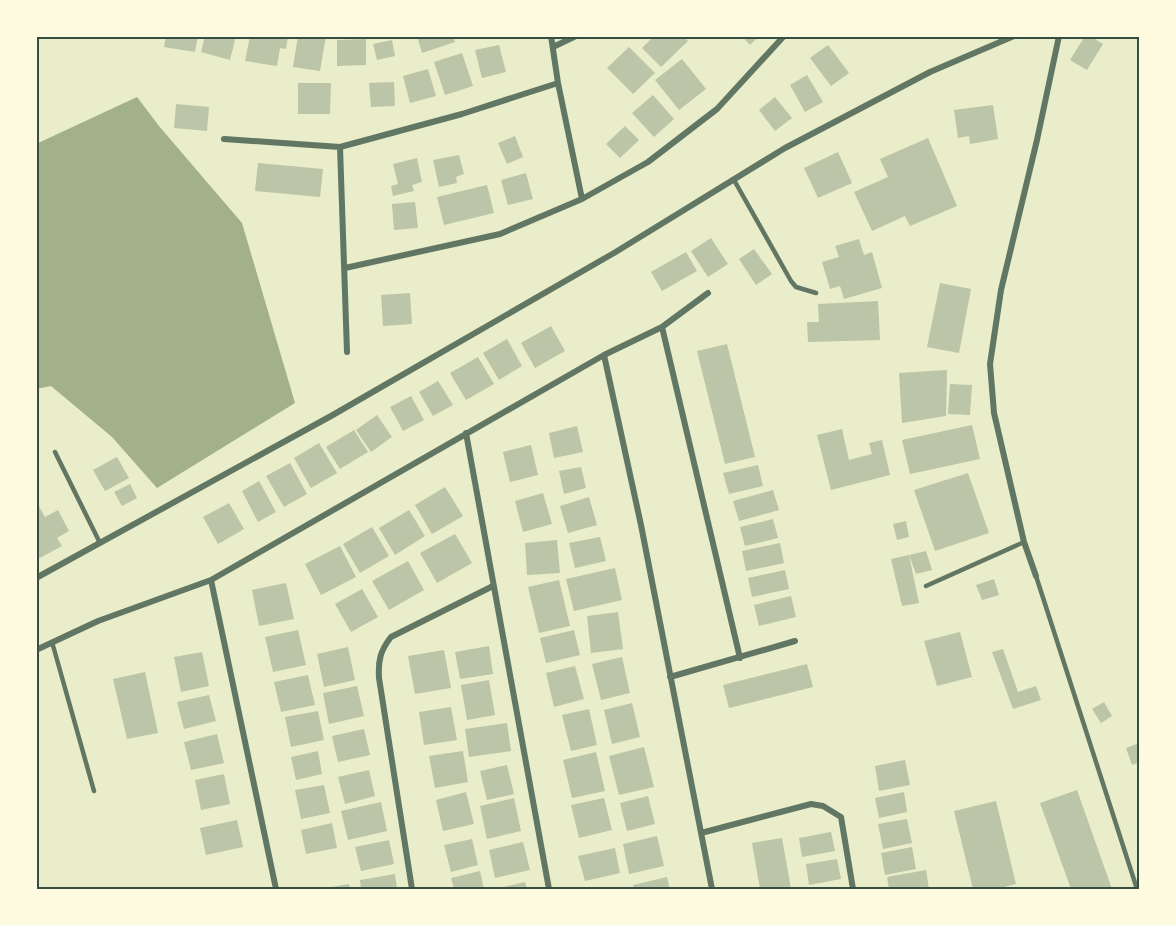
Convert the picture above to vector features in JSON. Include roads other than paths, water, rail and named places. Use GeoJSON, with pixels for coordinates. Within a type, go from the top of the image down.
{"type":"FeatureCollection","features":[{"type":"Feature","properties":{"kind":"street"},"geometry":{"type":"LineString","coordinates":[[551,36],[558,83],[582,199]]}},
{"type":"Feature","properties":{"kind":"street"},"geometry":{"type":"LineString","coordinates":[[553,46],[576,36]]}},
{"type":"Feature","properties":{"kind":"street"},"geometry":{"type":"LineString","coordinates":[[345,267],[500,234],[582,199],[648,162],[717,109],[784,36]]}},
{"type":"Feature","properties":{"kind":"street"},"geometry":{"type":"LineString","coordinates":[[36,578],[382,387],[614,253],[786,148],[930,72],[1014,36]]}},
{"type":"Feature","properties":{"kind":"street"},"geometry":{"type":"LineString","coordinates":[[1036,576],[1024,542],[994,413],[990,364],[1001,290],[1059,36]]}},
{"type":"Feature","properties":{"kind":"street"},"geometry":{"type":"LineString","coordinates":[[224,139],[340,147],[462,114],[558,83]]}},
{"type":"Feature","properties":{"kind":"street"},"geometry":{"type":"LineString","coordinates":[[340,147],[347,352]]}},
{"type":"Feature","properties":{"kind":"street"},"geometry":{"type":"LineString","coordinates":[[36,650],[98,621],[211,580],[604,355],[663,327],[708,293]]}},
{"type":"Feature","properties":{"kind":"street"},"geometry":{"type":"LineString","coordinates":[[663,327],[740,658]]}},
{"type":"Feature","properties":{"kind":"street"},"geometry":{"type":"LineString","coordinates":[[604,355],[641,525],[712,889]]}},
{"type":"Feature","properties":{"kind":"street"},"geometry":{"type":"LineString","coordinates":[[466,433],[549,889]]}},
{"type":"Feature","properties":{"kind":"street"},"geometry":{"type":"LineString","coordinates":[[211,580],[276,889]]}},
{"type":"Feature","properties":{"kind":"street"},"geometry":{"type":"LineString","coordinates":[[412,889],[378,662],[382,648],[391,637],[493,586]]}},
{"type":"Feature","properties":{"kind":"street"},"geometry":{"type":"LineString","coordinates":[[670,677],[795,641]]}},
{"type":"Feature","properties":{"kind":"street"},"geometry":{"type":"LineString","coordinates":[[701,833],[811,804],[823,806],[841,818],[853,889]]}},
{"type":"Feature","properties":{"kind":"lane"},"geometry":{"type":"LineString","coordinates":[[734,180],[791,281],[796,287],[816,293]]}},
{"type":"Feature","properties":{"kind":"lane"},"geometry":{"type":"LineString","coordinates":[[55,453],[100,543]]}},
{"type":"Feature","properties":{"kind":"lane"},"geometry":{"type":"LineString","coordinates":[[926,586],[1024,542]]}},
{"type":"Feature","properties":{"kind":"lane"},"geometry":{"type":"LineString","coordinates":[[1036,576],[1137,889]]}},
{"type":"Feature","properties":{"kind":"lane"},"geometry":{"type":"LineString","coordinates":[[52,642],[94,791]]}}]}
